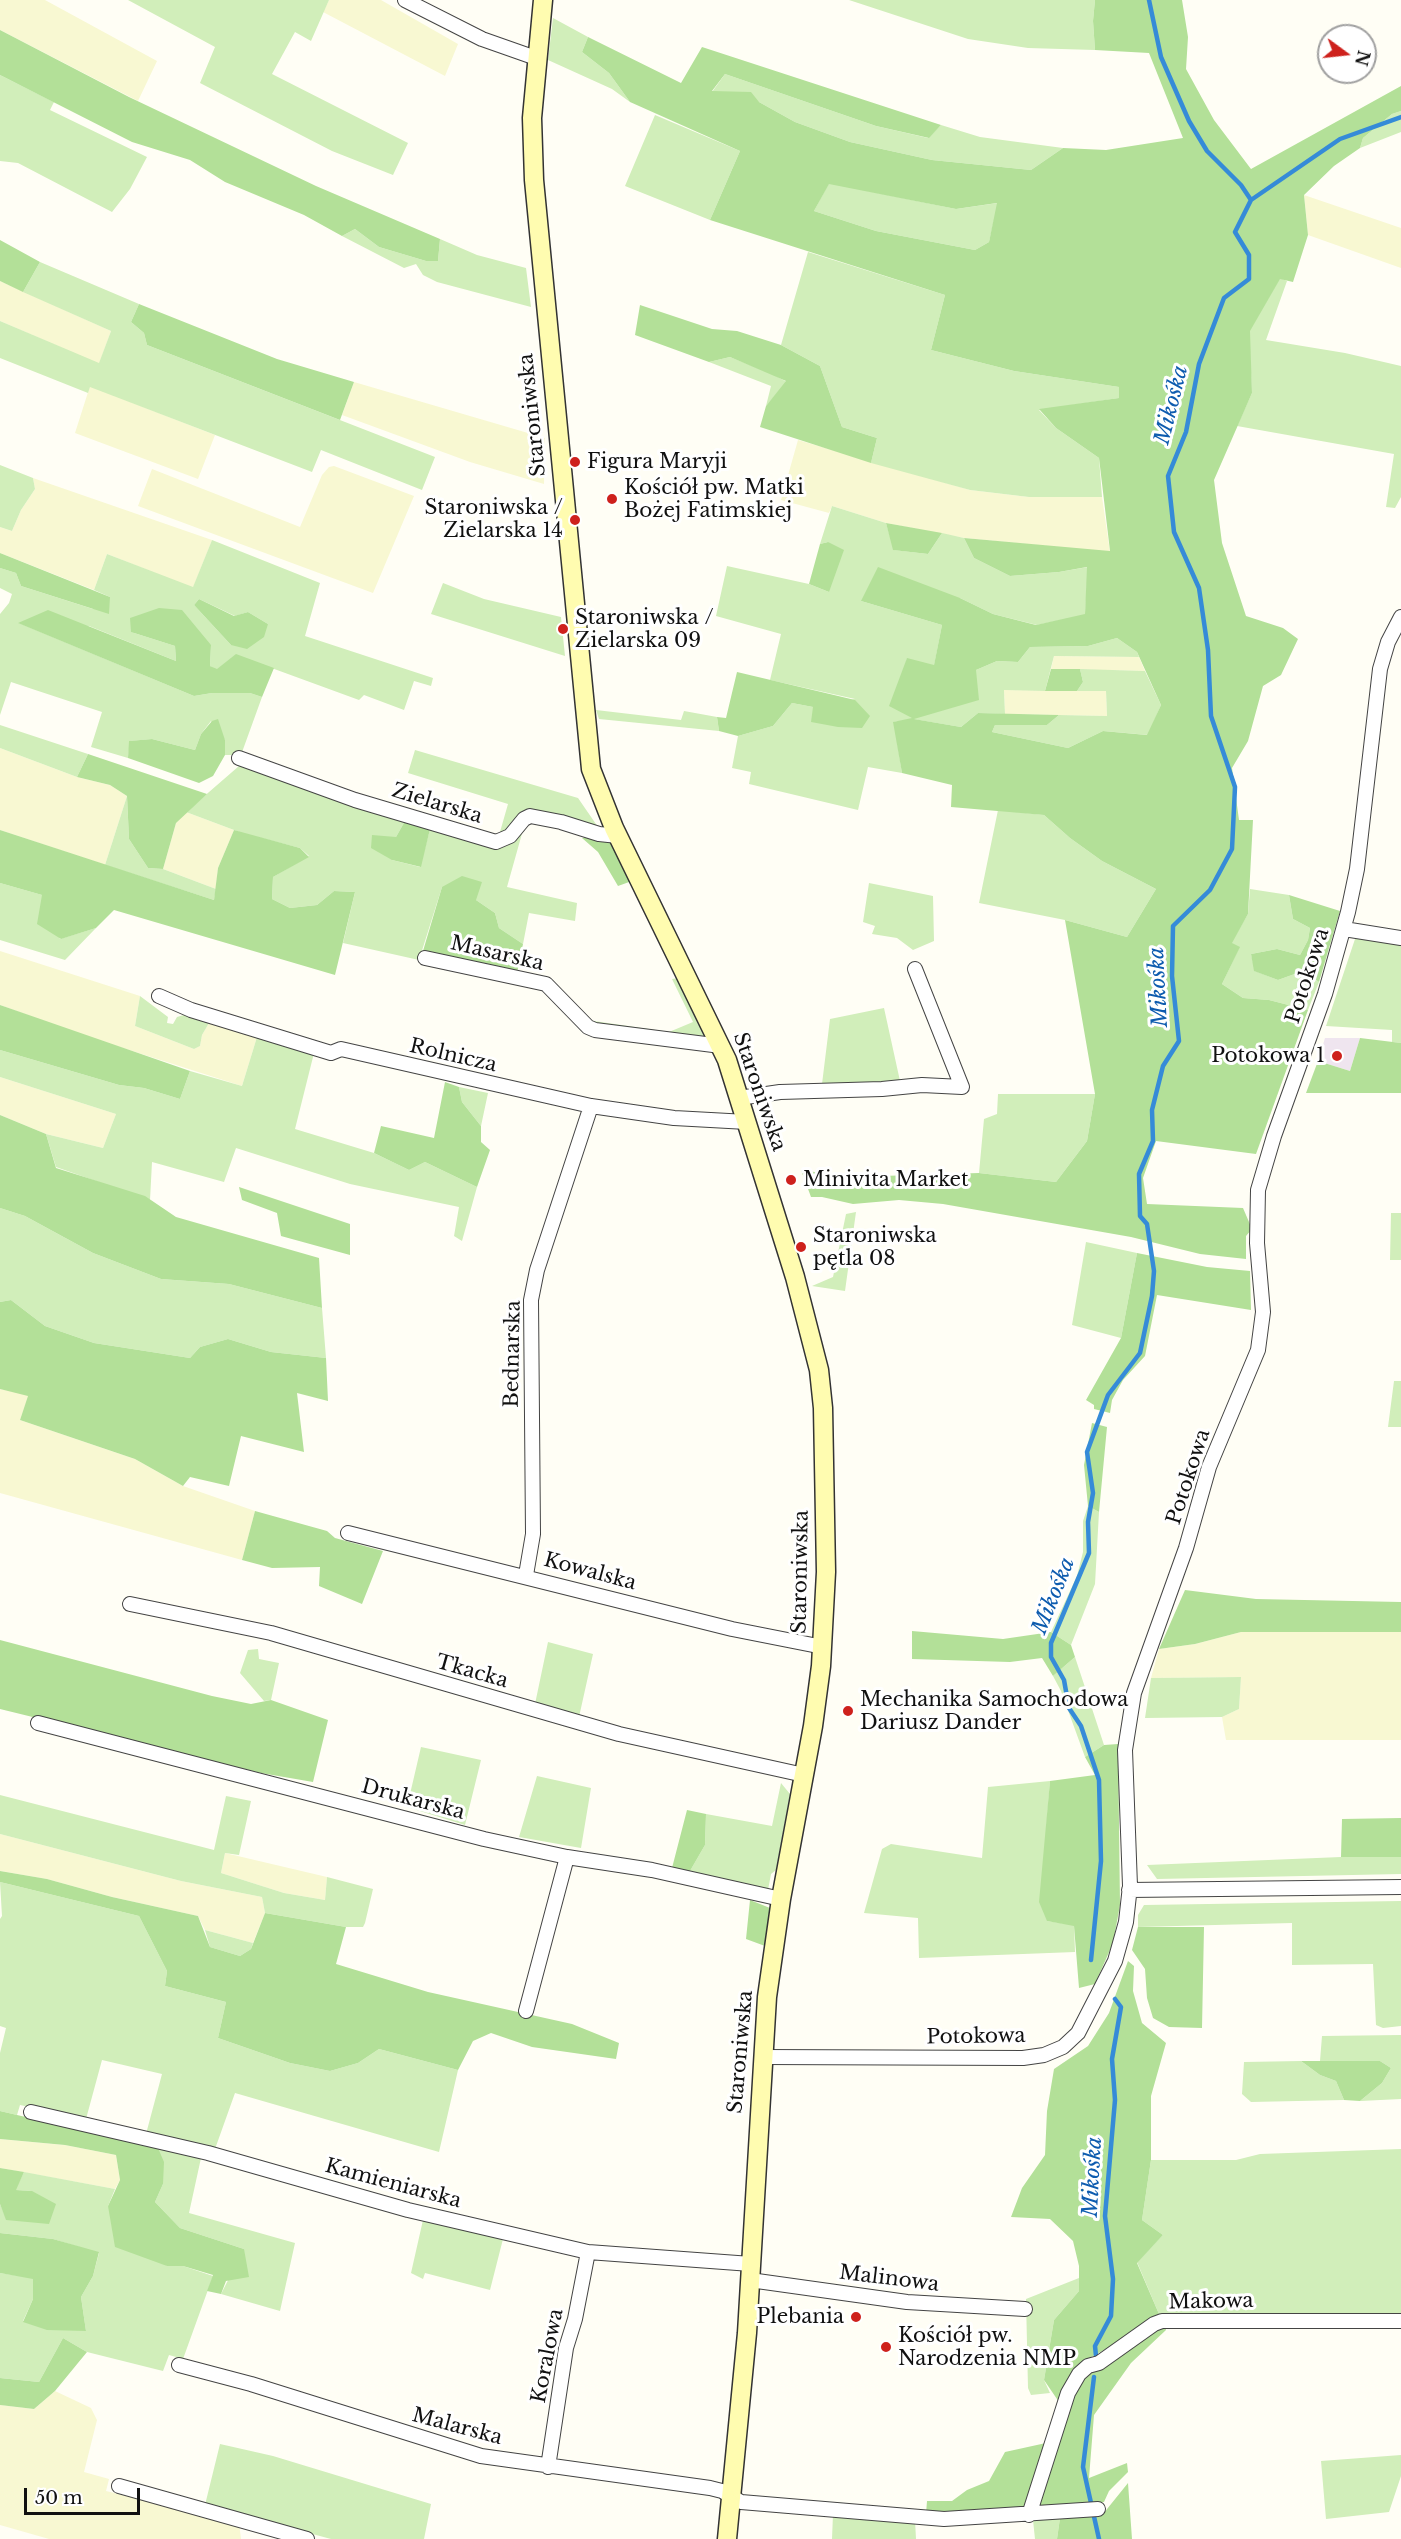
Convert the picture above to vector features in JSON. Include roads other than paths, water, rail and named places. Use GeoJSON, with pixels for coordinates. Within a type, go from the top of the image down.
{"type":"FeatureCollection","features":[{"type":"Feature","properties":{"kind":"street"},"geometry":{"type":"LineString","coordinates":[[405,0],[482,39],[537,58]]}},
{"type":"Feature","properties":{"kind":"street","name":"Staroniwska"},"geometry":{"type":"LineString","coordinates":[[543,0],[532,118],[534,180],[586,739],[591,769],[618,836],[721,1046],[739,1098],[795,1277],[819,1370],[825,1450],[826,1572],[822,1647],[813,1726],[781,1899],[763,2057],[750,2272],[726,2539]]}},
{"type":"Feature","properties":{"kind":"street","name":"Potokowa"},"geometry":{"type":"LineString","coordinates":[[763,2057],[1023,2058],[1044,2055],[1063,2047],[1078,2033],[1115,1961],[1126,1922],[1129,1890],[1131,1859],[1125,1750],[1134,1693],[1186,1548],[1209,1467],[1258,1350],[1263,1312],[1257,1244],[1258,1190],[1274,1136],[1325,994],[1344,929],[1357,869],[1380,669],[1388,642],[1401,617]]}},
{"type":"Feature","properties":{"kind":"street","name":"Zielarska"},"geometry":{"type":"LineString","coordinates":[[239,758],[355,800],[496,842],[510,836],[524,819],[530,816],[561,822],[599,834],[618,836]]}},
{"type":"Feature","properties":{"kind":"street"},"geometry":{"type":"LineString","coordinates":[[1344,929],[1401,938]]}},
{"type":"Feature","properties":{"kind":"street","name":"Masarska"},"geometry":{"type":"LineString","coordinates":[[425,958],[546,984],[588,1027],[595,1030],[721,1046]]}},
{"type":"Feature","properties":{"kind":"street"},"geometry":{"type":"LineString","coordinates":[[739,1098],[780,1092],[882,1089],[922,1085],[962,1087],[915,969]]}},
{"type":"Feature","properties":{"kind":"street","name":"Rolnicza"},"geometry":{"type":"LineString","coordinates":[[159,996],[191,1010],[331,1053],[341,1049],[591,1106],[674,1118],[747,1122]]}},
{"type":"Feature","properties":{"kind":"street","name":"Bednarska"},"geometry":{"type":"LineString","coordinates":[[526,1575],[533,1534],[531,1300],[537,1270],[591,1106]]}},
{"type":"Feature","properties":{"kind":"street","name":"Kowalska"},"geometry":{"type":"LineString","coordinates":[[348,1533],[526,1575],[732,1629],[822,1647]]}},
{"type":"Feature","properties":{"kind":"street","name":"Tkacka"},"geometry":{"type":"LineString","coordinates":[[130,1604],[271,1633],[619,1734],[804,1775]]}},
{"type":"Feature","properties":{"kind":"street","name":"Drukarska"},"geometry":{"type":"LineString","coordinates":[[38,1723],[484,1839],[567,1857],[651,1870],[781,1899]]}},
{"type":"Feature","properties":{"kind":"street"},"geometry":{"type":"LineString","coordinates":[[526,2011],[567,1857]]}},
{"type":"Feature","properties":{"kind":"street"},"geometry":{"type":"LineString","coordinates":[[1129,1890],[1401,1887]]}},
{"type":"Feature","properties":{"kind":"street","name":"Kamieniarska"},"geometry":{"type":"LineString","coordinates":[[31,2112],[208,2153],[408,2210],[588,2252],[750,2272]]}},
{"type":"Feature","properties":{"kind":"street","name":"Koralowa"},"geometry":{"type":"LineString","coordinates":[[548,2467],[566,2348],[575,2319],[588,2252]]}},
{"type":"Feature","properties":{"kind":"street","name":"Malinowa"},"geometry":{"type":"LineString","coordinates":[[750,2272],[907,2302],[1025,2309]]}},
{"type":"Feature","properties":{"kind":"street","name":"Makowa"},"geometry":{"type":"LineString","coordinates":[[1029,2515],[1068,2393],[1079,2374],[1088,2366],[1099,2363],[1154,2324],[1162,2321],[1401,2321]]}},
{"type":"Feature","properties":{"kind":"street","name":"Malarska"},"geometry":{"type":"LineString","coordinates":[[179,2365],[251,2384],[452,2448],[548,2467],[710,2488],[731,2497]]}},
{"type":"Feature","properties":{"kind":"street"},"geometry":{"type":"LineString","coordinates":[[119,2486],[307,2539]]}},
{"type":"Feature","properties":{"kind":"street"},"geometry":{"type":"LineString","coordinates":[[731,2497],[753,2503],[944,2519],[1098,2510]]}},
{"type":"Feature","properties":{"kind":"waterway"},"geometry":{"type":"LineString","coordinates":[[1149,0],[1161,57],[1189,121],[1207,151],[1241,185],[1251,200]]}},
{"type":"Feature","properties":{"kind":"waterway","name":"Mikośka"},"geometry":{"type":"LineString","coordinates":[[1091,1960],[1101,1861],[1099,1780],[1081,1726],[1069,1708],[1064,1680],[1051,1657],[1051,1643],[1089,1553],[1088,1522],[1093,1493],[1087,1452],[1108,1395],[1140,1353],[1152,1296],[1154,1271],[1147,1224],[1140,1216],[1139,1174],[1153,1141],[1152,1110],[1163,1066],[1179,1041],[1172,976],[1173,926],[1210,890],[1232,849],[1235,787],[1211,716],[1208,650],[1199,588],[1174,532],[1168,476],[1186,432],[1199,364],[1224,298],[1249,279],[1249,255],[1235,232],[1251,200],[1340,139],[1401,117]]}},
{"type":"Feature","properties":{"kind":"waterway","name":"Mikośka"},"geometry":{"type":"LineString","coordinates":[[1096,2356],[1095,2346],[1111,2316],[1113,2279],[1105,2216],[1115,2100],[1112,2059],[1121,2007],[1115,1999]]}},
{"type":"Feature","properties":{"kind":"waterway","name":"Mikośka"},"geometry":{"type":"LineString","coordinates":[[1094,2377],[1083,2467],[1099,2539]]}},
{"type":"Feature","properties":{"kind":"place","name":"Figura Maryji"},"geometry":{"type":"Point","coordinates":[575,462]}},
{"type":"Feature","properties":{"kind":"place","name":"Kościół pw. Matki Bożej Fatimskiej"},"geometry":{"type":"Point","coordinates":[612,499]}},
{"type":"Feature","properties":{"kind":"place","name":"Staroniwska / Zielarska 14"},"geometry":{"type":"Point","coordinates":[575,520]}},
{"type":"Feature","properties":{"kind":"place","name":"Staroniwska / Zielarska 09"},"geometry":{"type":"Point","coordinates":[563,629]}},
{"type":"Feature","properties":{"kind":"place","name":"Potokowa 1"},"geometry":{"type":"Point","coordinates":[1337,1056]}},
{"type":"Feature","properties":{"kind":"place","name":"Minivita Market"},"geometry":{"type":"Point","coordinates":[791,1180]}},
{"type":"Feature","properties":{"kind":"place","name":"Staroniwska pętla 08"},"geometry":{"type":"Point","coordinates":[801,1247]}},
{"type":"Feature","properties":{"kind":"place","name":"Mechanika Samochodowa Dariusz Dander"},"geometry":{"type":"Point","coordinates":[848,1711]}},
{"type":"Feature","properties":{"kind":"place","name":"Plebania"},"geometry":{"type":"Point","coordinates":[856,2317]}},
{"type":"Feature","properties":{"kind":"place","name":"Kościół pw. Narodzenia NMP"},"geometry":{"type":"Point","coordinates":[886,2347]}}]}
